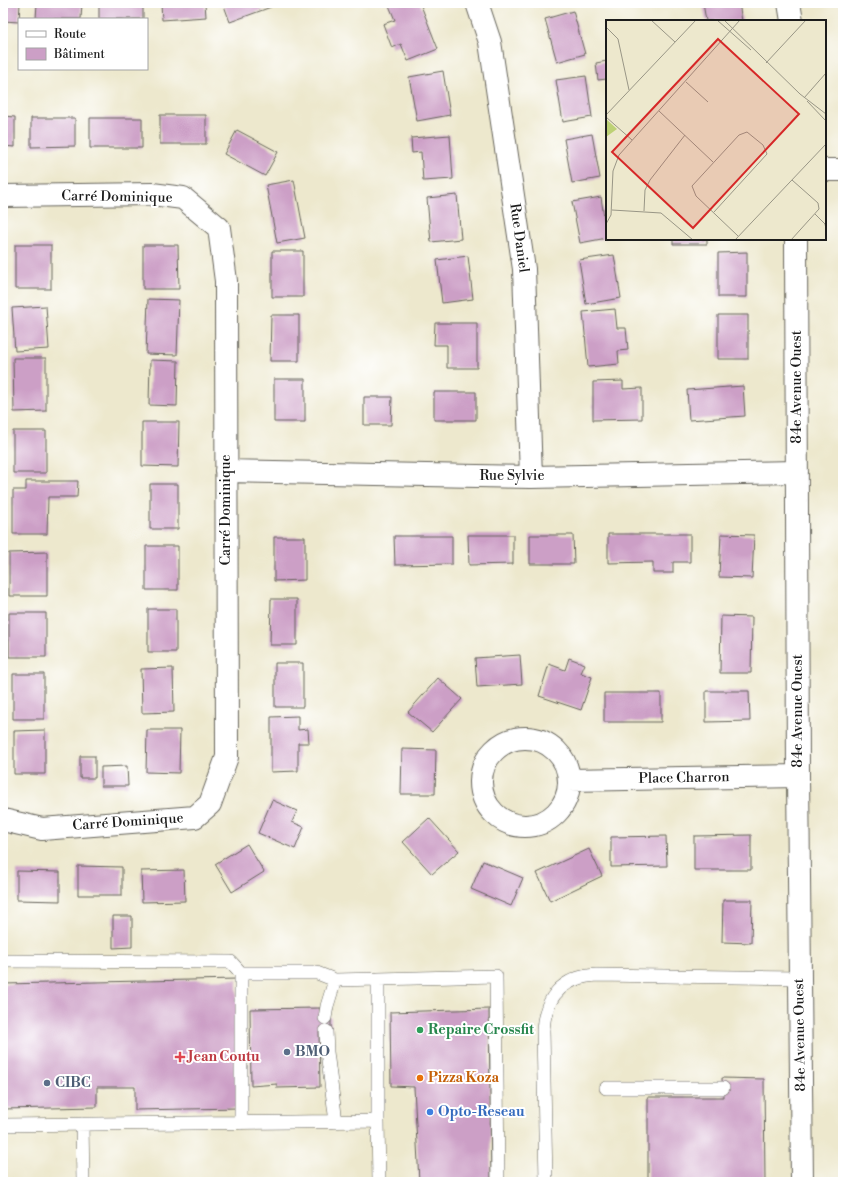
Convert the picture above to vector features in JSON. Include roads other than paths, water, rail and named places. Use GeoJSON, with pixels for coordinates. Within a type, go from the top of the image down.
{"type":"FeatureCollection","features":[{"type":"Feature","properties":{"kind":"street","name":"Rue Daniel"},"geometry":{"type":"LineString","coordinates":[[477,3],[490,42],[524,269],[531,477]]}},
{"type":"Feature","properties":{"kind":"street"},"geometry":{"type":"LineString","coordinates":[[789,3],[792,20]]}},
{"type":"Feature","properties":{"kind":"street"},"geometry":{"type":"LineString","coordinates":[[826,170],[843,170]]}},
{"type":"Feature","properties":{"kind":"street","name":"Carré Dominique"},"geometry":{"type":"LineString","coordinates":[[3,196],[152,194],[183,198],[219,228],[226,281],[227,757],[210,804],[195,817],[42,829],[3,820]]}},
{"type":"Feature","properties":{"kind":"street","name":"84e Avenue Ouest"},"geometry":{"type":"LineString","coordinates":[[796,240],[798,776],[802,1182]]}},
{"type":"Feature","properties":{"kind":"street","name":"Rue Sylvie"},"geometry":{"type":"LineString","coordinates":[[226,471],[531,477],[797,472]]}},
{"type":"Feature","properties":{"kind":"street"},"geometry":{"type":"LineString","coordinates":[[524,737],[540,740],[557,752],[566,764],[569,780],[567,798],[559,811],[553,817],[539,824],[524,827],[509,824],[491,812],[480,791],[480,776],[485,761],[498,746],[509,740],[524,737]]}},
{"type":"Feature","properties":{"kind":"street","name":"Place Charron"},"geometry":{"type":"LineString","coordinates":[[569,780],[798,776]]}},
{"type":"Feature","properties":{"kind":"lane"},"geometry":{"type":"LineString","coordinates":[[3,961],[231,962],[241,973],[241,1123]]}},
{"type":"Feature","properties":{"kind":"lane"},"geometry":{"type":"LineString","coordinates":[[241,973],[317,973],[335,980],[496,976],[498,1182]]}},
{"type":"Feature","properties":{"kind":"lane"},"geometry":{"type":"LineString","coordinates":[[546,1182],[543,1030],[544,1017],[548,1004],[555,993],[573,981],[585,976],[596,975],[800,978]]}},
{"type":"Feature","properties":{"kind":"lane"},"geometry":{"type":"LineString","coordinates":[[378,979],[379,1182]]}},
{"type":"Feature","properties":{"kind":"lane"},"geometry":{"type":"LineString","coordinates":[[325,1018],[335,980]]}},
{"type":"Feature","properties":{"kind":"lane"},"geometry":{"type":"LineString","coordinates":[[326,1031],[327,1052],[336,1122]]}},
{"type":"Feature","properties":{"kind":"lane"},"geometry":{"type":"LineString","coordinates":[[606,1088],[723,1088]]}},
{"type":"Feature","properties":{"kind":"lane"},"geometry":{"type":"LineString","coordinates":[[3,1125],[378,1121]]}},
{"type":"Feature","properties":{"kind":"lane"},"geometry":{"type":"LineString","coordinates":[[82,1124],[83,1182]]}},
{"type":"Feature","properties":{"kind":"place","name":"Repaire Crossfit"},"geometry":{"type":"Point","coordinates":[420,1030]}},
{"type":"Feature","properties":{"kind":"place","name":"BMO"},"geometry":{"type":"Point","coordinates":[287,1052]}},
{"type":"Feature","properties":{"kind":"place","name":"Jean Coutu"},"geometry":{"type":"Point","coordinates":[180,1057]}},
{"type":"Feature","properties":{"kind":"place","name":"Pizza Koza"},"geometry":{"type":"Point","coordinates":[420,1078]}},
{"type":"Feature","properties":{"kind":"place","name":"CIBC"},"geometry":{"type":"Point","coordinates":[47,1083]}},
{"type":"Feature","properties":{"kind":"place","name":"Opto-Reseau"},"geometry":{"type":"Point","coordinates":[430,1112]}}]}
